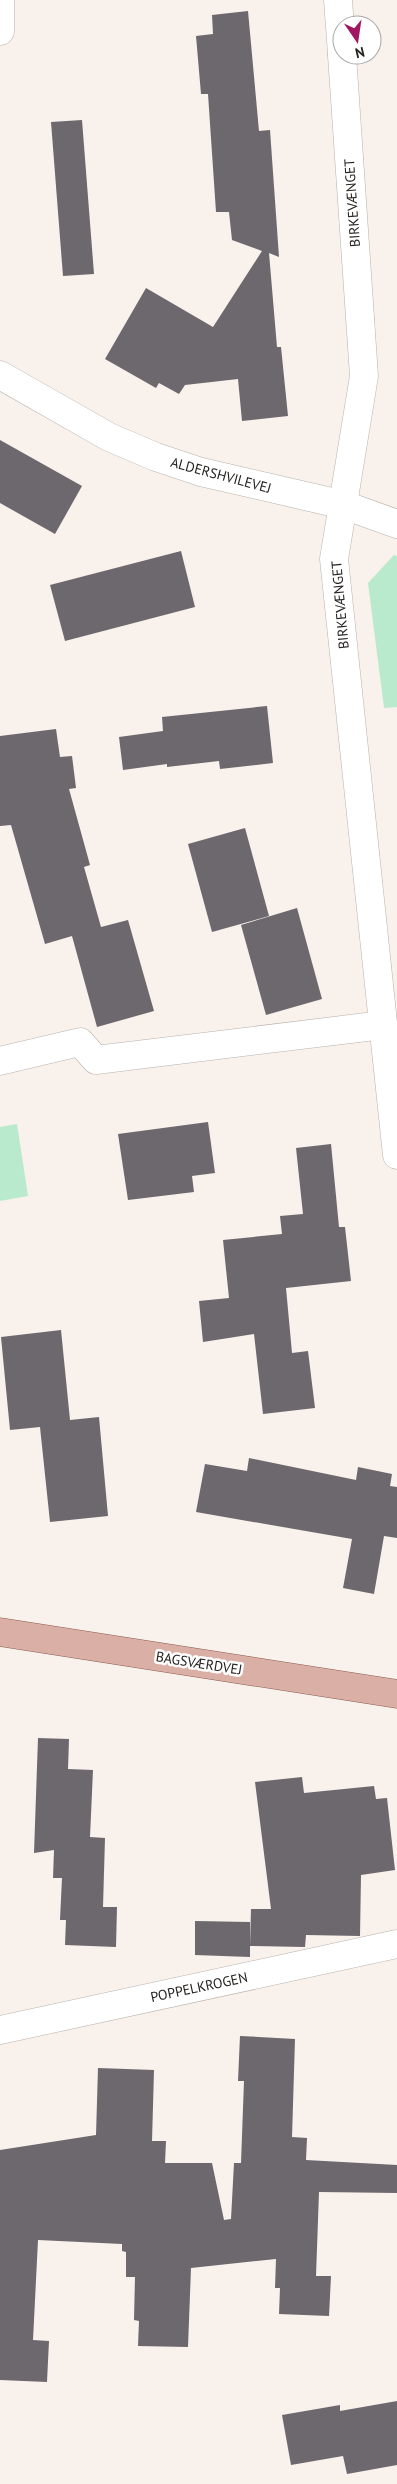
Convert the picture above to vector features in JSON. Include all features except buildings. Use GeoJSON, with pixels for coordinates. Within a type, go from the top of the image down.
{"type":"FeatureCollection","features":[{"type":"Feature","properties":{"kind":"main road","name":"BAGSVÆRDVEJ"},"geometry":{"type":"LineString","coordinates":[[0,1632],[397,1694]]}},
{"type":"Feature","properties":{"kind":"street"},"geometry":{"type":"LineString","coordinates":[[0,0],[0,31]]}},
{"type":"Feature","properties":{"kind":"street","name":"BIRKEVÆNGET"},"geometry":{"type":"LineString","coordinates":[[338,0],[339,15]]}},
{"type":"Feature","properties":{"kind":"street","name":"BIRKEVÆNGET"},"geometry":{"type":"LineString","coordinates":[[343,65],[364,376],[334,559],[397,1155]]}},
{"type":"Feature","properties":{"kind":"street","name":"ALDERSHVILEVEJ"},"geometry":{"type":"LineString","coordinates":[[0,375],[109,437],[156,457],[201,472],[344,505],[397,524]]}},
{"type":"Feature","properties":{"kind":"street"},"geometry":{"type":"LineString","coordinates":[[0,1061],[80,1042],[96,1060],[383,1025]]}},
{"type":"Feature","properties":{"kind":"street","name":"POPPELKROGEN"},"geometry":{"type":"LineString","coordinates":[[0,2030],[397,1944]]}},
{"type":"Feature","properties":{"kind":"green space"},"geometry":{"type":"Polygon","coordinates":[[[394,555],[397,556],[397,707],[384,708],[368,583],[394,555]]]}},
{"type":"Feature","properties":{"kind":"green space"},"geometry":{"type":"Polygon","coordinates":[[[17,1124],[28,1196],[0,1201],[0,1127],[17,1124]]]}}]}
